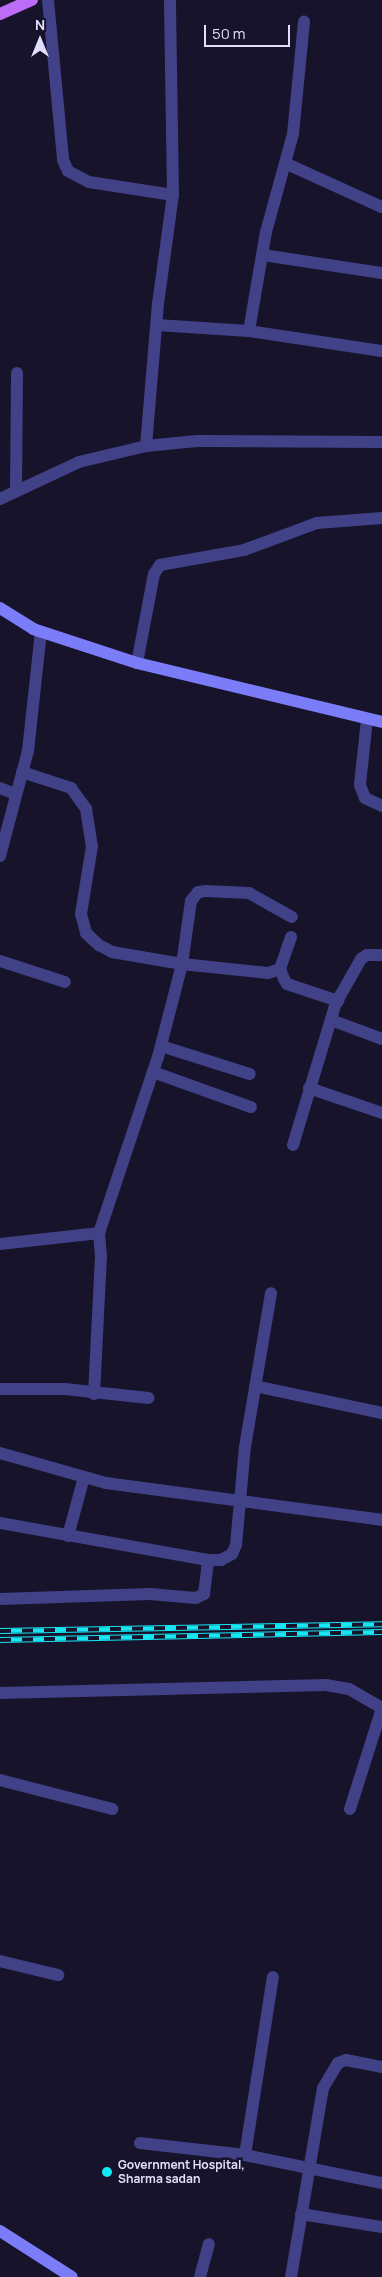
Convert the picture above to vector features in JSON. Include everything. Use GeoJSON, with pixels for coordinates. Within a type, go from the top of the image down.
{"type":"FeatureCollection","features":[{"type":"Feature","properties":{"kind":"main road"},"geometry":{"type":"LineString","coordinates":[[0,14],[32,0]]}},
{"type":"Feature","properties":{"kind":"street"},"geometry":{"type":"LineString","coordinates":[[48,0],[63,160],[68,171],[89,182],[174,195]]}},
{"type":"Feature","properties":{"kind":"street"},"geometry":{"type":"LineString","coordinates":[[146,446],[157,325],[174,195],[170,0]]}},
{"type":"Feature","properties":{"kind":"street"},"geometry":{"type":"LineString","coordinates":[[249,331],[270,216],[287,164],[304,22]]}},
{"type":"Feature","properties":{"kind":"street"},"geometry":{"type":"LineString","coordinates":[[287,164],[382,207]]}},
{"type":"Feature","properties":{"kind":"street"},"geometry":{"type":"LineString","coordinates":[[263,255],[382,273]]}},
{"type":"Feature","properties":{"kind":"street"},"geometry":{"type":"LineString","coordinates":[[157,325],[249,331],[382,351]]}},
{"type":"Feature","properties":{"kind":"street"},"geometry":{"type":"LineString","coordinates":[[16,490],[17,373]]}},
{"type":"Feature","properties":{"kind":"street"},"geometry":{"type":"LineString","coordinates":[[0,499],[79,462],[146,446],[197,441],[382,442]]}},
{"type":"Feature","properties":{"kind":"street"},"geometry":{"type":"LineString","coordinates":[[137,663],[154,574],[160,565],[244,550],[317,523],[382,518]]}},
{"type":"Feature","properties":{"kind":"street"},"geometry":{"type":"LineString","coordinates":[[0,608],[37,630],[137,663],[382,722]]}},
{"type":"Feature","properties":{"kind":"street"},"geometry":{"type":"LineString","coordinates":[[0,856],[28,751],[37,630]]}},
{"type":"Feature","properties":{"kind":"street"},"geometry":{"type":"LineString","coordinates":[[367,719],[360,785],[365,798],[382,806]]}},
{"type":"Feature","properties":{"kind":"street"},"geometry":{"type":"LineString","coordinates":[[22,772],[71,788],[86,809],[92,846],[81,914],[86,933],[112,952],[182,964],[268,973],[280,969]]}},
{"type":"Feature","properties":{"kind":"street"},"geometry":{"type":"LineString","coordinates":[[0,788],[16,794]]}},
{"type":"Feature","properties":{"kind":"street"},"geometry":{"type":"LineString","coordinates":[[94,1394],[101,1256],[99,1233],[153,1072],[182,964],[191,902],[198,892],[257,895],[273,909],[292,917]]}},
{"type":"Feature","properties":{"kind":"street"},"geometry":{"type":"LineString","coordinates":[[291,937],[280,969],[287,984],[338,1001]]}},
{"type":"Feature","properties":{"kind":"street"},"geometry":{"type":"LineString","coordinates":[[293,1145],[309,1088],[338,1001],[361,959],[367,954],[382,954]]}},
{"type":"Feature","properties":{"kind":"street"},"geometry":{"type":"LineString","coordinates":[[0,961],[64,982]]}},
{"type":"Feature","properties":{"kind":"street"},"geometry":{"type":"LineString","coordinates":[[331,1020],[382,1039]]}},
{"type":"Feature","properties":{"kind":"street"},"geometry":{"type":"LineString","coordinates":[[160,1046],[250,1074]]}},
{"type":"Feature","properties":{"kind":"street"},"geometry":{"type":"LineString","coordinates":[[153,1072],[251,1107]]}},
{"type":"Feature","properties":{"kind":"street"},"geometry":{"type":"LineString","coordinates":[[309,1088],[382,1113]]}},
{"type":"Feature","properties":{"kind":"street"},"geometry":{"type":"LineString","coordinates":[[0,1244],[99,1233]]}},
{"type":"Feature","properties":{"kind":"street"},"geometry":{"type":"LineString","coordinates":[[0,1522],[68,1536],[208,1560],[221,1560],[232,1554],[236,1545],[240,1501],[271,1293]]}},
{"type":"Feature","properties":{"kind":"street"},"geometry":{"type":"LineString","coordinates":[[256,1386],[382,1413]]}},
{"type":"Feature","properties":{"kind":"street"},"geometry":{"type":"LineString","coordinates":[[0,1389],[65,1389],[94,1394],[150,1398]]}},
{"type":"Feature","properties":{"kind":"street"},"geometry":{"type":"LineString","coordinates":[[0,1454],[119,1486],[382,1520]]}},
{"type":"Feature","properties":{"kind":"street"},"geometry":{"type":"LineString","coordinates":[[68,1536],[84,1477]]}},
{"type":"Feature","properties":{"kind":"street"},"geometry":{"type":"LineString","coordinates":[[0,1599],[150,1594],[196,1598],[204,1594],[208,1560]]}},
{"type":"Feature","properties":{"kind":"street"},"geometry":{"type":"LineString","coordinates":[[0,1693],[326,1685],[349,1689],[382,1708],[350,1809]]}},
{"type":"Feature","properties":{"kind":"street"},"geometry":{"type":"LineString","coordinates":[[0,1780],[112,1809]]}},
{"type":"Feature","properties":{"kind":"street"},"geometry":{"type":"LineString","coordinates":[[0,1961],[58,1975]]}},
{"type":"Feature","properties":{"kind":"street"},"geometry":{"type":"LineString","coordinates":[[245,2155],[273,1977]]}},
{"type":"Feature","properties":{"kind":"street"},"geometry":{"type":"LineString","coordinates":[[291,2277],[308,2168],[323,2088],[329,2074],[346,2060],[382,2067]]}},
{"type":"Feature","properties":{"kind":"street"},"geometry":{"type":"LineString","coordinates":[[140,2143],[245,2155],[382,2182]]}},
{"type":"Feature","properties":{"kind":"street"},"geometry":{"type":"LineString","coordinates":[[301,2214],[382,2227]]}},
{"type":"Feature","properties":{"kind":"street"},"geometry":{"type":"LineString","coordinates":[[0,2231],[72,2277]]}},
{"type":"Feature","properties":{"kind":"street"},"geometry":{"type":"LineString","coordinates":[[200,2277],[210,2244]]}},
{"type":"Feature","properties":{"kind":"railway"},"geometry":{"type":"LineString","coordinates":[[0,1631],[382,1624]]}},
{"type":"Feature","properties":{"kind":"railway"},"geometry":{"type":"LineString","coordinates":[[0,1640],[382,1632]]}},
{"type":"Feature","properties":{"kind":"place","name":"Government Hospital, Sharma sadan"},"geometry":{"type":"Point","coordinates":[107,2172]}}]}
